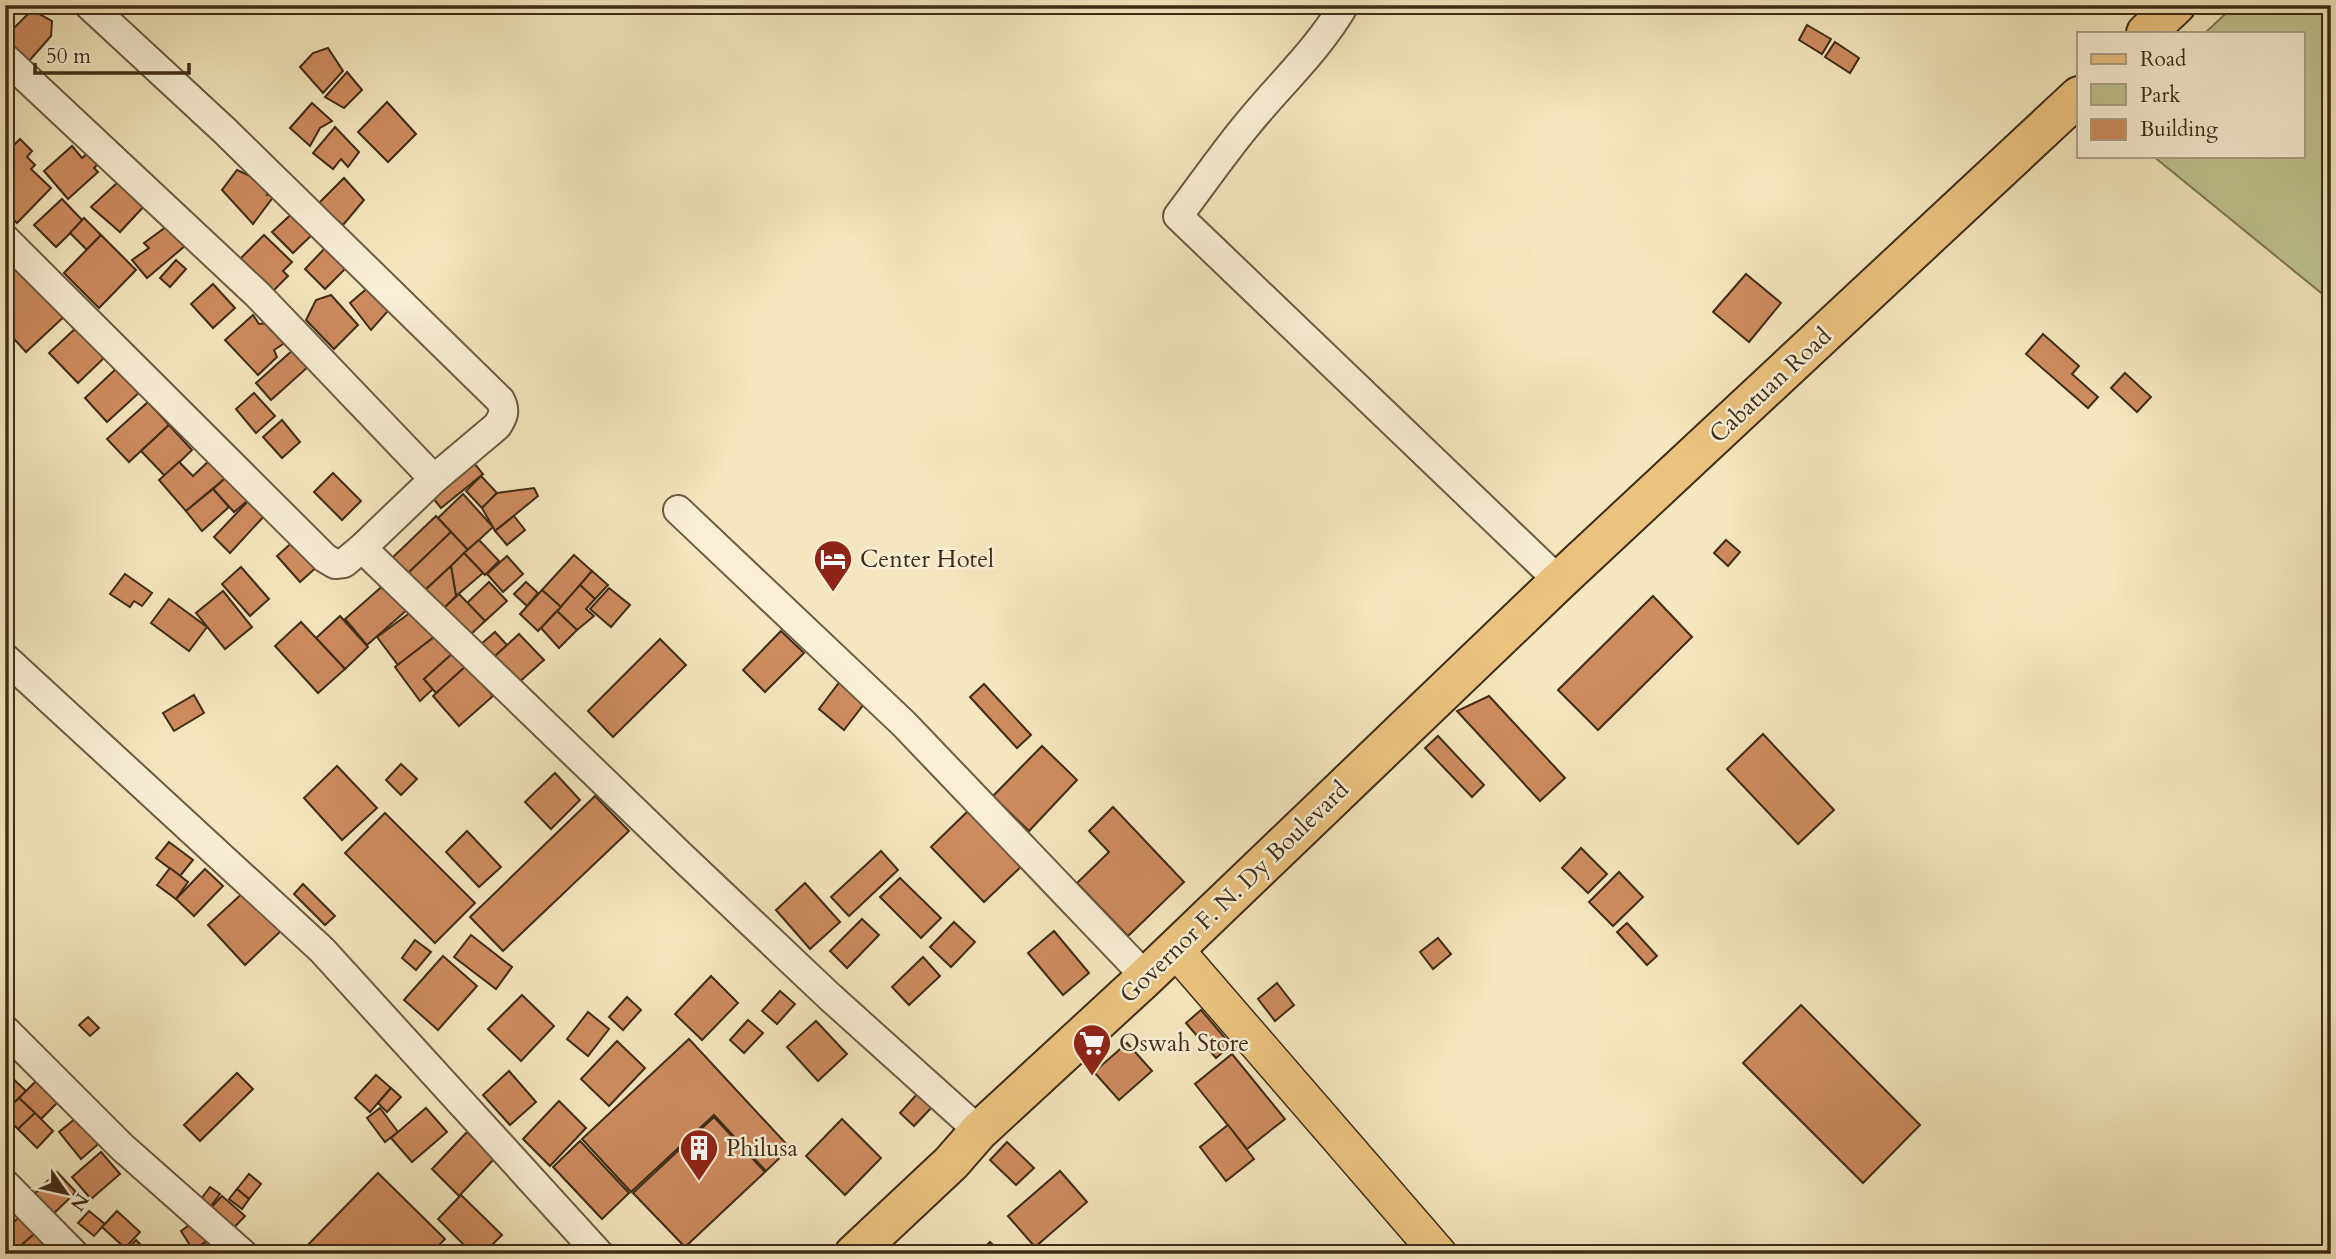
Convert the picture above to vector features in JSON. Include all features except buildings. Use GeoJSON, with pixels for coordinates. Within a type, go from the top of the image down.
{"type":"FeatureCollection","features":[{"type":"Feature","properties":{"kind":"highway"},"geometry":{"type":"LineString","coordinates":[[2147,32],[2176,5]]}},
{"type":"Feature","properties":{"kind":"highway","name":"Cabatuan Road"},"geometry":{"type":"LineString","coordinates":[[1462,674],[2077,98]]}},
{"type":"Feature","properties":{"kind":"highway","name":"Governor F. N. Dy Boulevard"},"geometry":{"type":"LineString","coordinates":[[854,1254],[1462,674]]}},
{"type":"Feature","properties":{"kind":"main road"},"geometry":{"type":"LineString","coordinates":[[1175,949],[1439,1254]]}},
{"type":"Feature","properties":{"kind":"street"},"geometry":{"type":"LineString","coordinates":[[5,239],[325,558],[335,564],[344,563],[362,548],[434,479],[496,426],[504,413],[500,400],[224,130],[89,5]]}},
{"type":"Feature","properties":{"kind":"street"},"geometry":{"type":"LineString","coordinates":[[1344,5],[1314,47],[1246,126],[1178,216],[1559,581]]}},
{"type":"Feature","properties":{"kind":"street"},"geometry":{"type":"LineString","coordinates":[[5,58],[257,294],[434,479]]}},
{"type":"Feature","properties":{"kind":"street"},"geometry":{"type":"LineString","coordinates":[[678,510],[904,724],[1146,977]]}},
{"type":"Feature","properties":{"kind":"street"},"geometry":{"type":"LineString","coordinates":[[362,548],[720,893],[979,1132]]}},
{"type":"Feature","properties":{"kind":"street"},"geometry":{"type":"LineString","coordinates":[[5,658],[322,950],[599,1254]]}},
{"type":"Feature","properties":{"kind":"street"},"geometry":{"type":"LineString","coordinates":[[8,1039],[122,1147],[243,1254]]}},
{"type":"Feature","properties":{"kind":"street"},"geometry":{"type":"LineString","coordinates":[[5,1184],[74,1254]]}},
{"type":"Feature","properties":{"kind":"green space"},"geometry":{"type":"Polygon","coordinates":[[[2235,5],[2331,5],[2331,301],[2155,158],[2304,158],[2304,32],[2206,32],[2235,5]]]}},
{"type":"Feature","properties":{"kind":"place","name":"Center Hotel"},"geometry":{"type":"Point","coordinates":[833,593]}},
{"type":"Feature","properties":{"kind":"place","name":"Oswah Store"},"geometry":{"type":"Point","coordinates":[1092,1077]}},
{"type":"Feature","properties":{"kind":"place","name":"Philusa"},"geometry":{"type":"Point","coordinates":[699,1182]}}]}
